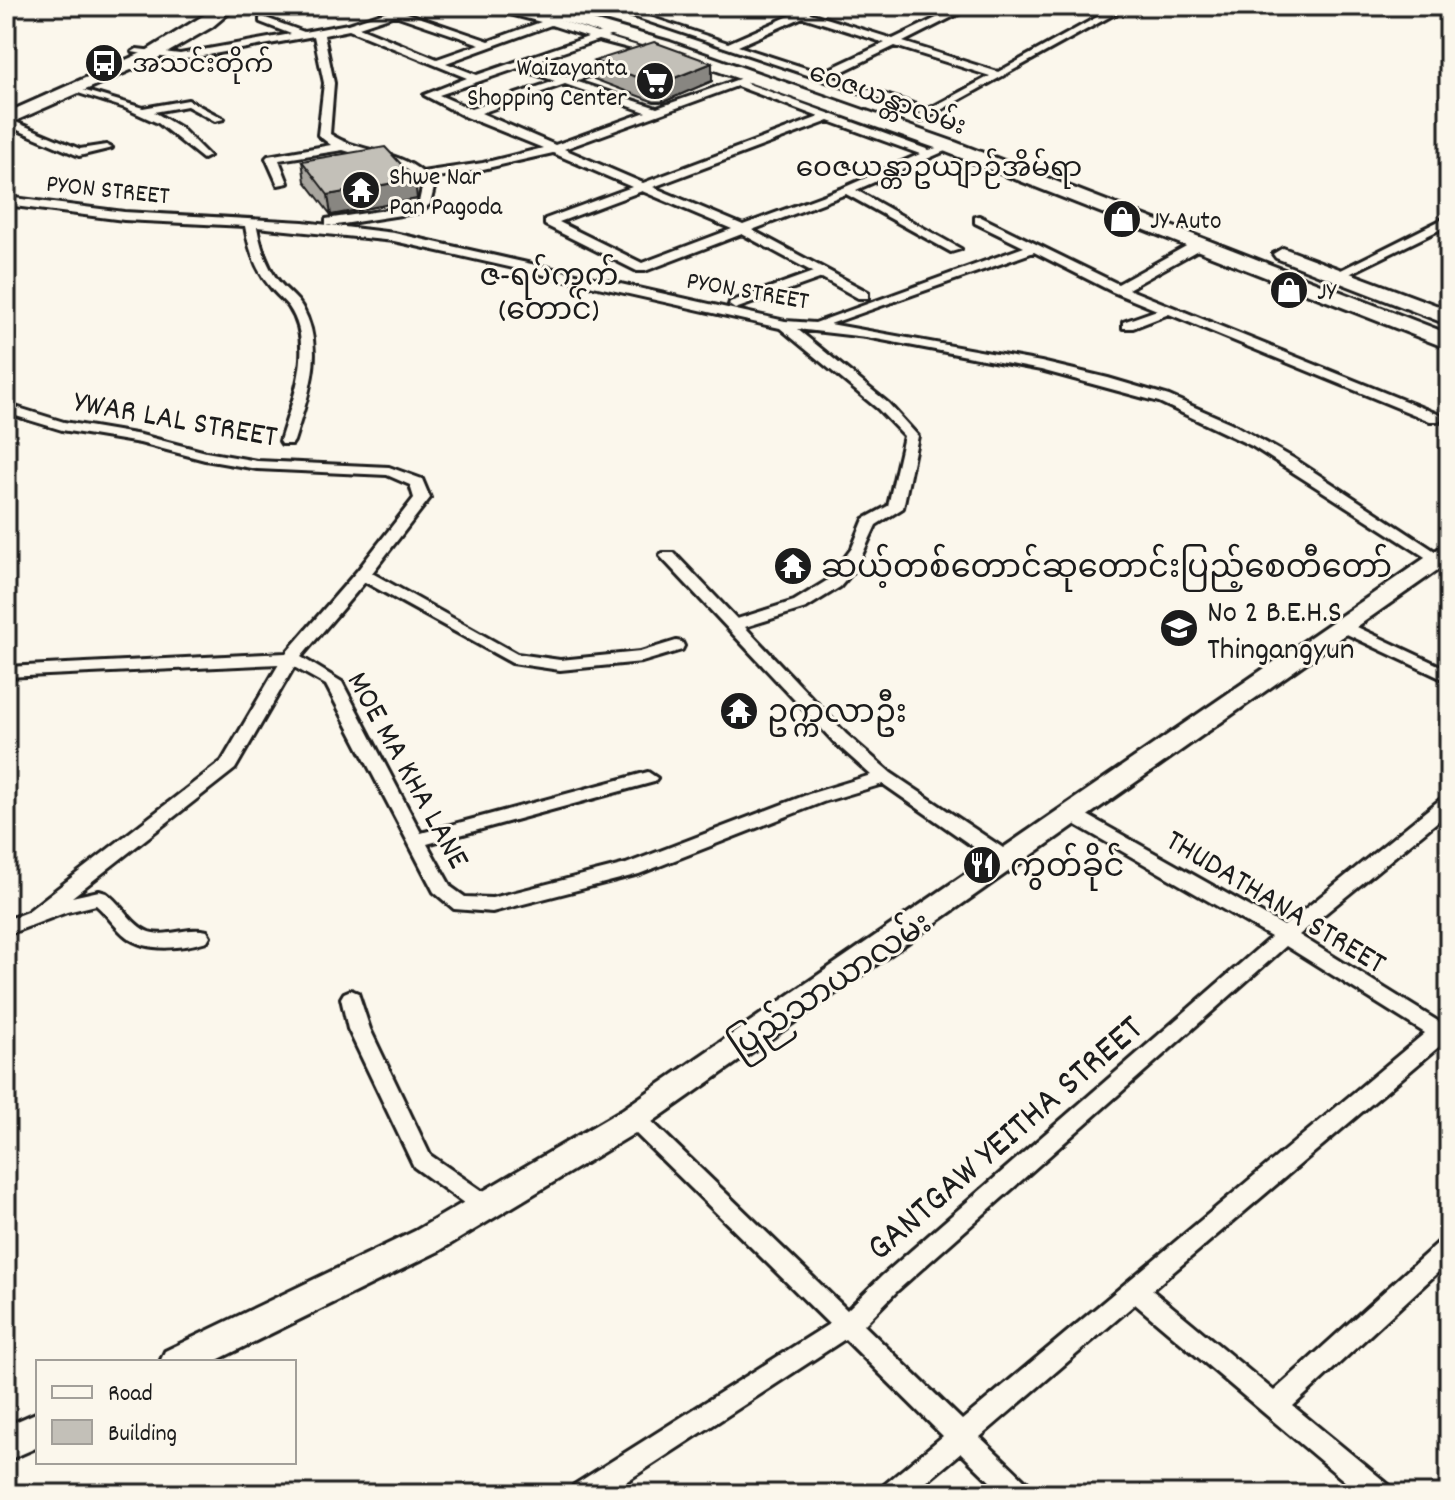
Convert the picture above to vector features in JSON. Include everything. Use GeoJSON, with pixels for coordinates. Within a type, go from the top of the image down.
{"type":"FeatureCollection","features":[{"type":"Feature","properties":{"kind":"main road"},"geometry":{"type":"LineString","coordinates":[[6,120],[34,102],[144,53],[212,6]]}},
{"type":"Feature","properties":{"kind":"main road"},"geometry":{"type":"LineString","coordinates":[[6,111],[76,89],[217,16],[229,6]]}},
{"type":"Feature","properties":{"kind":"main road","name":"ဝေဇယန္တာလမ်း"},"geometry":{"type":"LineString","coordinates":[[527,6],[579,13],[621,26],[727,47],[926,115],[1049,165]]}},
{"type":"Feature","properties":{"kind":"main road","name":"ဝေဇယန္တာလမ်း"},"geometry":{"type":"LineString","coordinates":[[621,26],[655,49],[1079,197],[1449,342]]}},
{"type":"Feature","properties":{"kind":"main road"},"geometry":{"type":"LineString","coordinates":[[1079,197],[1106,185]]}},
{"type":"Feature","properties":{"kind":"main road"},"geometry":{"type":"LineString","coordinates":[[1265,247],[1449,318]]}},
{"type":"Feature","properties":{"kind":"street"},"geometry":{"type":"LineString","coordinates":[[144,53],[180,57],[304,36],[350,27],[412,6]]}},
{"type":"Feature","properties":{"kind":"street"},"geometry":{"type":"LineString","coordinates":[[484,6],[514,11],[579,13],[621,26]]}},
{"type":"Feature","properties":{"kind":"street"},"geometry":{"type":"LineString","coordinates":[[779,6],[998,75]]}},
{"type":"Feature","properties":{"kind":"street"},"geometry":{"type":"LineString","coordinates":[[727,47],[820,6]]}},
{"type":"Feature","properties":{"kind":"street"},"geometry":{"type":"LineString","coordinates":[[819,78],[969,6]]}},
{"type":"Feature","properties":{"kind":"street"},"geometry":{"type":"LineString","coordinates":[[926,115],[1124,6]]}},
{"type":"Feature","properties":{"kind":"street"},"geometry":{"type":"LineString","coordinates":[[658,10],[429,95],[743,230],[863,295]]}},
{"type":"Feature","properties":{"kind":"street"},"geometry":{"type":"LineString","coordinates":[[941,10],[953,14]]}},
{"type":"Feature","properties":{"kind":"street"},"geometry":{"type":"LineString","coordinates":[[395,12],[489,44]]}},
{"type":"Feature","properties":{"kind":"street"},"geometry":{"type":"LineString","coordinates":[[436,63],[579,13]]}},
{"type":"Feature","properties":{"kind":"street"},"geometry":{"type":"LineString","coordinates":[[263,20],[304,36]]}},
{"type":"Feature","properties":{"kind":"street"},"geometry":{"type":"LineString","coordinates":[[350,27],[475,78]]}},
{"type":"Feature","properties":{"kind":"street"},"geometry":{"type":"LineString","coordinates":[[303,226],[416,209],[424,204],[428,188],[421,176],[406,163],[333,142],[324,135],[329,113],[328,69],[318,33]]}},
{"type":"Feature","properties":{"kind":"street"},"geometry":{"type":"LineString","coordinates":[[468,114],[655,49]]}},
{"type":"Feature","properties":{"kind":"street"},"geometry":{"type":"LineString","coordinates":[[517,64],[657,112]]}},
{"type":"Feature","properties":{"kind":"street"},"geometry":{"type":"LineString","coordinates":[[421,176],[507,161],[554,149],[745,80],[829,117],[939,150]]}},
{"type":"Feature","properties":{"kind":"street"},"geometry":{"type":"LineString","coordinates":[[76,89],[165,121],[191,140],[203,156]]}},
{"type":"Feature","properties":{"kind":"street"},"geometry":{"type":"LineString","coordinates":[[142,111],[188,103],[219,119]]}},
{"type":"Feature","properties":{"kind":"street"},"geometry":{"type":"LineString","coordinates":[[829,117],[549,222],[641,268],[847,190],[939,150]]}},
{"type":"Feature","properties":{"kind":"street"},"geometry":{"type":"LineString","coordinates":[[6,120],[79,153],[106,148]]}},
{"type":"Feature","properties":{"kind":"street"},"geometry":{"type":"LineString","coordinates":[[282,183],[272,158],[347,146]]}},
{"type":"Feature","properties":{"kind":"street"},"geometry":{"type":"LineString","coordinates":[[847,190],[955,249]]}},
{"type":"Feature","properties":{"kind":"street","name":"PYON STREET"},"geometry":{"type":"LineString","coordinates":[[6,201],[124,216],[303,226],[425,243],[594,284],[785,325],[815,325],[1037,365],[1139,391],[1194,412],[1247,437],[1444,556]]}},
{"type":"Feature","properties":{"kind":"street"},"geometry":{"type":"LineString","coordinates":[[979,220],[1118,289],[1435,418]]}},
{"type":"Feature","properties":{"kind":"street"},"geometry":{"type":"LineString","coordinates":[[1337,275],[1449,220]]}},
{"type":"Feature","properties":{"kind":"street"},"geometry":{"type":"LineString","coordinates":[[250,222],[256,254],[273,283],[296,308],[309,348],[304,381],[287,441]]}},
{"type":"Feature","properties":{"kind":"street"},"geometry":{"type":"LineString","coordinates":[[1118,289],[1201,243]]}},
{"type":"Feature","properties":{"kind":"street"},"geometry":{"type":"LineString","coordinates":[[815,325],[1033,248]]}},
{"type":"Feature","properties":{"kind":"street"},"geometry":{"type":"LineString","coordinates":[[735,305],[823,273]]}},
{"type":"Feature","properties":{"kind":"street"},"geometry":{"type":"LineString","coordinates":[[1128,325],[1168,310]]}},
{"type":"Feature","properties":{"kind":"street"},"geometry":{"type":"LineString","coordinates":[[732,626],[810,601],[839,583],[861,548],[869,522],[895,508],[909,453],[911,436],[899,420],[808,349],[785,325]]}},
{"type":"Feature","properties":{"kind":"street","name":"YWAR LAL STREET"},"geometry":{"type":"LineString","coordinates":[[6,408],[62,426],[141,439],[218,459],[257,465],[389,471],[417,482],[422,498],[363,574]]}},
{"type":"Feature","properties":{"kind":"street"},"geometry":{"type":"LineString","coordinates":[[668,556],[840,738],[885,777],[1008,861]]}},
{"type":"Feature","properties":{"kind":"street","name":"ပြည်သာယာလမ်း"},"geometry":{"type":"LineString","coordinates":[[182,1360],[427,1241],[634,1118],[1444,556]]}},
{"type":"Feature","properties":{"kind":"street"},"geometry":{"type":"LineString","coordinates":[[35,916],[229,765],[291,658],[363,574],[512,658],[560,665],[642,657],[676,646]]}},
{"type":"Feature","properties":{"kind":"street"},"geometry":{"type":"LineString","coordinates":[[1342,625],[1449,677]]}},
{"type":"Feature","properties":{"kind":"street"},"geometry":{"type":"LineString","coordinates":[[6,672],[291,658]]}},
{"type":"Feature","properties":{"kind":"street","name":"MOE MA KHA LANE"},"geometry":{"type":"LineString","coordinates":[[291,658],[333,682],[444,892],[461,904],[492,905],[632,869],[816,798],[885,777]]}},
{"type":"Feature","properties":{"kind":"street"},"geometry":{"type":"LineString","coordinates":[[417,840],[648,778]]}},
{"type":"Feature","properties":{"kind":"street","name":"GANTGAW YEITHA STREET"},"geometry":{"type":"LineString","coordinates":[[583,1494],[849,1324],[902,1272],[1285,936],[1445,811]]}},
{"type":"Feature","properties":{"kind":"street","name":"THUDATHANA STREET"},"geometry":{"type":"LineString","coordinates":[[1073,815],[1285,936],[1445,1036]]}},
{"type":"Feature","properties":{"kind":"street"},"geometry":{"type":"LineString","coordinates":[[6,928],[87,899],[99,898],[109,904],[134,934],[144,939],[200,936]]}},
{"type":"Feature","properties":{"kind":"street"},"geometry":{"type":"LineString","coordinates":[[351,998],[359,1029],[422,1161],[487,1207]]}},
{"type":"Feature","properties":{"kind":"street"},"geometry":{"type":"LineString","coordinates":[[893,1494],[1134,1289],[1445,1036]]}},
{"type":"Feature","properties":{"kind":"street"},"geometry":{"type":"LineString","coordinates":[[634,1118],[1021,1494]]}},
{"type":"Feature","properties":{"kind":"street"},"geometry":{"type":"LineString","coordinates":[[1274,1407],[1449,1247]]}},
{"type":"Feature","properties":{"kind":"street"},"geometry":{"type":"LineString","coordinates":[[1134,1289],[1380,1494]]}},
{"type":"Feature","properties":{"kind":"street"},"geometry":{"type":"LineString","coordinates":[[6,1444],[36,1430]]}},
{"type":"Feature","properties":{"kind":"building"},"geometry":{"type":"Polygon","coordinates":[[[654,42],[712,63],[654,84],[594,61],[654,42]]]}},
{"type":"Feature","properties":{"kind":"building"},"geometry":{"type":"Polygon","coordinates":[[[385,147],[415,179],[328,195],[302,161],[385,147]]]}},
{"type":"Feature","properties":{"kind":"railway"},"geometry":{"type":"LineString","coordinates":[[1420,6],[1449,13]]}},
{"type":"Feature","properties":{"kind":"place","name":"အသင်းတိုက်"},"geometry":{"type":"Point","coordinates":[104,63]}},
{"type":"Feature","properties":{"kind":"place","name":"Waizayanta Shopping Center"},"geometry":{"type":"Point","coordinates":[655,81]}},
{"type":"Feature","properties":{"kind":"place","name":"Shwe Nar Pan Pagoda"},"geometry":{"type":"Point","coordinates":[361,190]}},
{"type":"Feature","properties":{"kind":"place","name":"JY Auto"},"geometry":{"type":"Point","coordinates":[1122,219]}},
{"type":"Feature","properties":{"kind":"place","name":"JY"},"geometry":{"type":"Point","coordinates":[1289,290]}},
{"type":"Feature","properties":{"kind":"place","name":"ဆယ့်တစ်တောင်ဆုတောင်းပြည့်စေတီတော်"},"geometry":{"type":"Point","coordinates":[793,566]}},
{"type":"Feature","properties":{"kind":"place","name":"No 2 B.E.H.S Thingangyun"},"geometry":{"type":"Point","coordinates":[1179,628]}},
{"type":"Feature","properties":{"kind":"place","name":"ဥက္ကလာဦး"},"geometry":{"type":"Point","coordinates":[739,711]}},
{"type":"Feature","properties":{"kind":"place","name":"ကွတ်ခိုင်"},"geometry":{"type":"Point","coordinates":[982,865]}},
{"type":"Feature","properties":{"kind":"district","name":"ဝေဇယန္တာဥယျာဉ်အိမ်ရာ"},"geometry":{"type":"Point","coordinates":[939,166]}},
{"type":"Feature","properties":{"kind":"district","name":"ဇ-ရပ်ကွက် (တောင်)"},"geometry":{"type":"Point","coordinates":[549,292]}}]}
